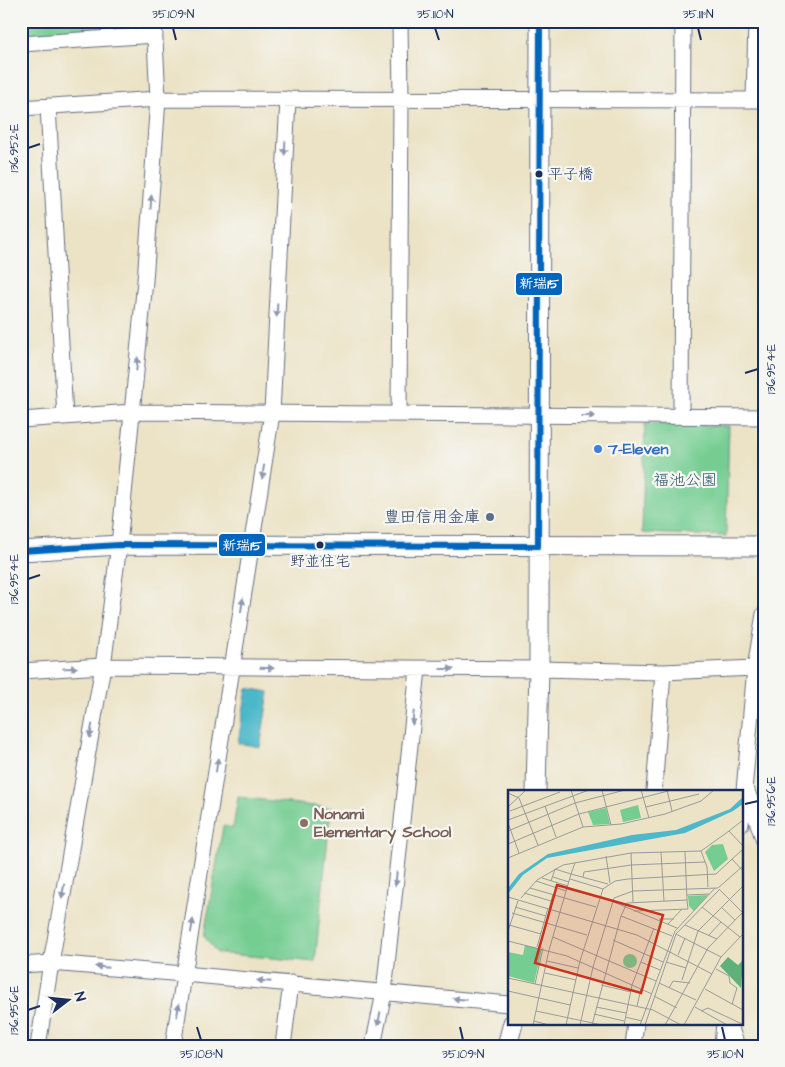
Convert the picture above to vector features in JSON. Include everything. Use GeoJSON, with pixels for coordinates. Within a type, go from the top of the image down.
{"type":"FeatureCollection","features":[{"type":"Feature","properties":{"kind":"street"},"geometry":{"type":"LineString","coordinates":[[399,414],[400,21]]}},
{"type":"Feature","properties":{"kind":"street"},"geometry":{"type":"LineString","coordinates":[[536,790],[539,669],[540,21]]}},
{"type":"Feature","properties":{"kind":"street"},"geometry":{"type":"LineString","coordinates":[[681,416],[683,21]]}},
{"type":"Feature","properties":{"kind":"street"},"geometry":{"type":"LineString","coordinates":[[21,108],[158,99],[759,100],[756,21]]}},
{"type":"Feature","properties":{"kind":"street"},"geometry":{"type":"LineString","coordinates":[[21,44],[154,28],[158,99],[145,281],[119,545],[102,666],[38,1046]]}},
{"type":"Feature","properties":{"kind":"street"},"geometry":{"type":"LineString","coordinates":[[173,1046],[272,413],[288,99]]}},
{"type":"Feature","properties":{"kind":"street"},"geometry":{"type":"LineString","coordinates":[[48,106],[65,417]]}},
{"type":"Feature","properties":{"kind":"street"},"geometry":{"type":"LineString","coordinates":[[21,420],[133,412],[764,417]]}},
{"type":"Feature","properties":{"kind":"street"},"geometry":{"type":"LineString","coordinates":[[21,551],[119,545],[764,546]]}},
{"type":"Feature","properties":{"kind":"street"},"geometry":{"type":"LineString","coordinates":[[742,814],[764,614]]}},
{"type":"Feature","properties":{"kind":"street"},"geometry":{"type":"LineString","coordinates":[[21,671],[102,666],[539,669],[664,672],[759,670]]}},
{"type":"Feature","properties":{"kind":"street"},"geometry":{"type":"LineString","coordinates":[[373,1046],[384,993],[418,669]]}},
{"type":"Feature","properties":{"kind":"street"},"geometry":{"type":"LineString","coordinates":[[654,790],[664,672]]}},
{"type":"Feature","properties":{"kind":"street"},"geometry":{"type":"LineString","coordinates":[[745,785],[764,841]]}},
{"type":"Feature","properties":{"kind":"street"},"geometry":{"type":"LineString","coordinates":[[21,966],[51,963],[508,1004]]}},
{"type":"Feature","properties":{"kind":"street"},"geometry":{"type":"LineString","coordinates":[[283,1046],[291,983]]}},
{"type":"Feature","properties":{"kind":"street"},"geometry":{"type":"LineString","coordinates":[[507,1046],[513,1024]]}},
{"type":"Feature","properties":{"kind":"street"},"geometry":{"type":"LineString","coordinates":[[633,1046],[636,1024]]}},
{"type":"Feature","properties":{"kind":"street"},"geometry":{"type":"LineString","coordinates":[[722,1046],[724,1024]]}},
{"type":"Feature","properties":{"kind":"street"},"geometry":{"type":"LineString","coordinates":[[729,1024],[737,1046]]}},
{"type":"Feature","properties":{"kind":"green space"},"geometry":{"type":"Polygon","coordinates":[[[21,21],[147,21],[147,29],[21,36],[21,21]]]}},
{"type":"Feature","properties":{"kind":"green space","name":"福池公園"},"geometry":{"type":"Polygon","coordinates":[[[645,424],[729,426],[726,536],[642,533],[645,424]]]}},
{"type":"Feature","properties":{"kind":"green space"},"geometry":{"type":"Polygon","coordinates":[[[238,797],[331,808],[315,962],[217,953],[204,936],[223,826],[233,828],[238,797]]]}},
{"type":"Feature","properties":{"kind":"water"},"geometry":{"type":"Polygon","coordinates":[[[247,688],[269,692],[260,747],[238,743],[247,688]]]}},
{"type":"Feature","properties":{"kind":"transit line","name":"新瑞15"},"geometry":{"type":"LineString","coordinates":[[538,546],[540,21]]}},
{"type":"Feature","properties":{"kind":"transit line","name":"新瑞15"},"geometry":{"type":"LineString","coordinates":[[21,551],[119,545],[538,546]]}},
{"type":"Feature","properties":{"kind":"place","name":"平子橋"},"geometry":{"type":"Point","coordinates":[539,174]}},
{"type":"Feature","properties":{"kind":"place","name":"7-Eleven"},"geometry":{"type":"Point","coordinates":[598,449]}},
{"type":"Feature","properties":{"kind":"place","name":"豊田信用金庫"},"geometry":{"type":"Point","coordinates":[490,517]}},
{"type":"Feature","properties":{"kind":"place","name":"野並住宅"},"geometry":{"type":"Point","coordinates":[320,545]}},
{"type":"Feature","properties":{"kind":"place","name":"Nonami Elementary School"},"geometry":{"type":"Point","coordinates":[304,823]}}]}
